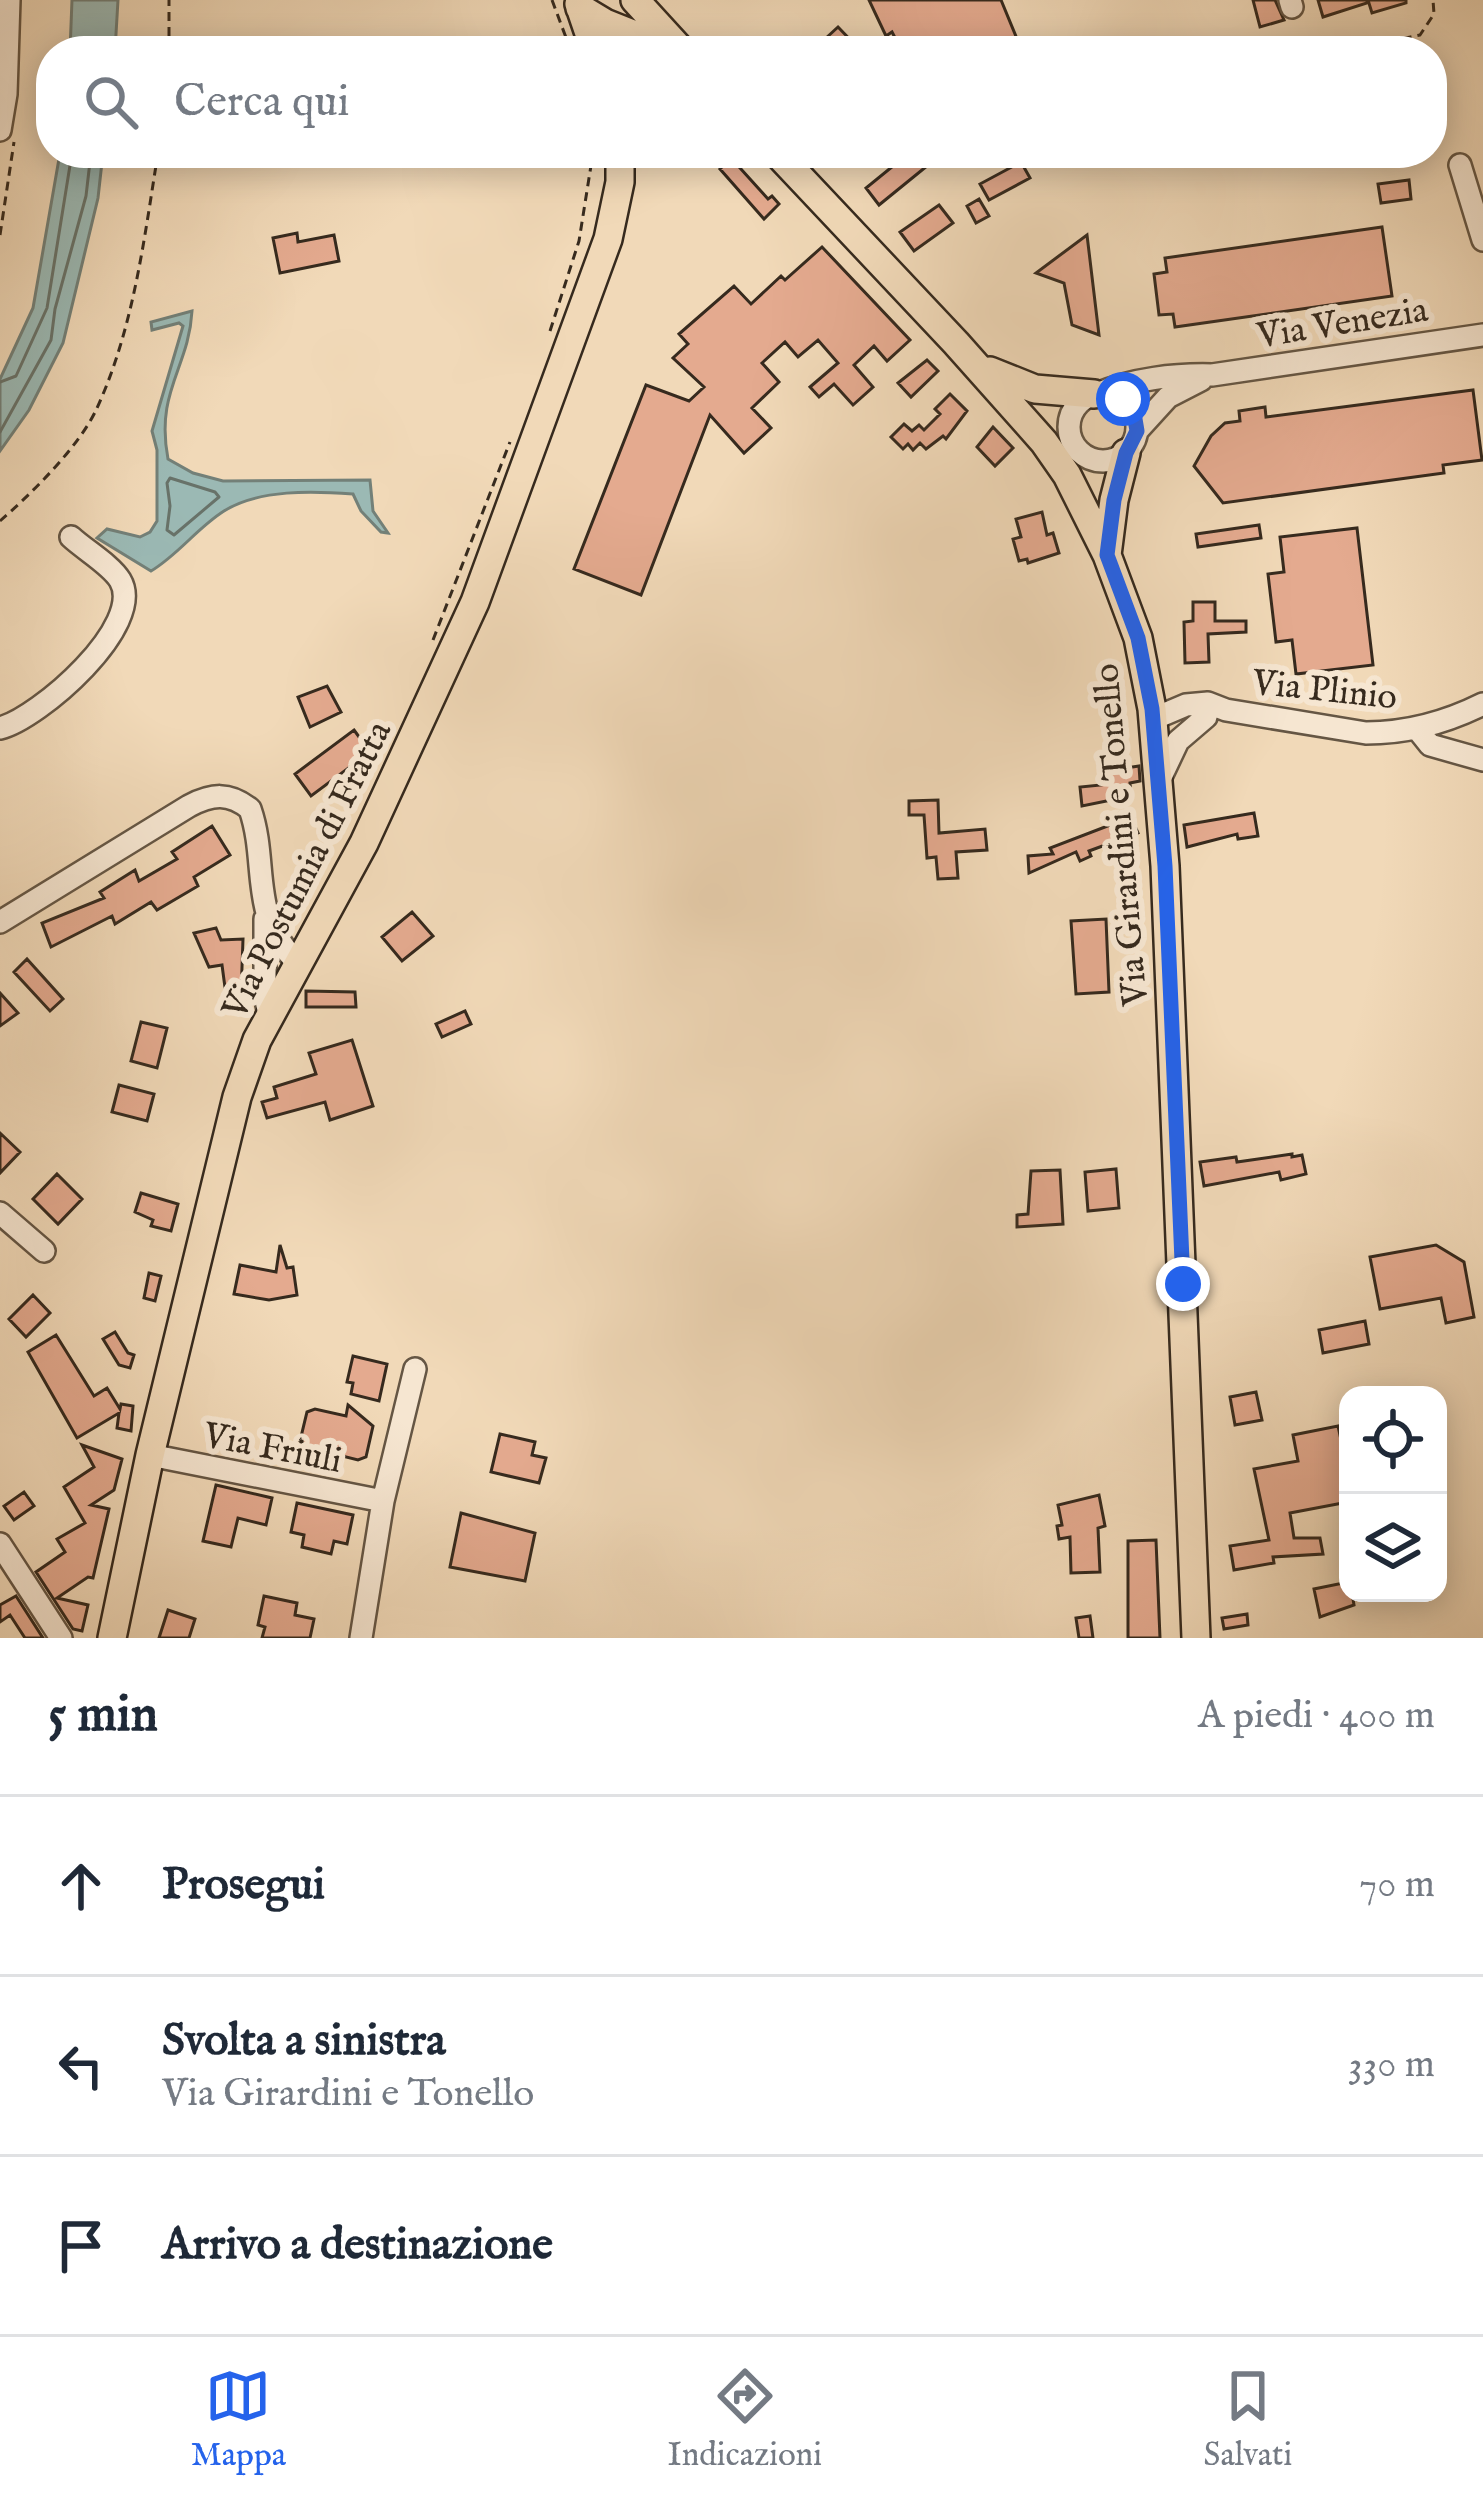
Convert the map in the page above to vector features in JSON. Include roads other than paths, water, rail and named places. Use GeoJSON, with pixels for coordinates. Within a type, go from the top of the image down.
{"type":"FeatureCollection","features":[{"type":"Feature","properties":{"kind":"main road"},"geometry":{"type":"LineString","coordinates":[[635,0],[655,36]]}},
{"type":"Feature","properties":{"kind":"main road"},"geometry":{"type":"LineString","coordinates":[[581,3],[639,36]]}},
{"type":"Feature","properties":{"kind":"main road"},"geometry":{"type":"LineString","coordinates":[[581,3],[591,36]]}},
{"type":"Feature","properties":{"kind":"main road","name":"Via Postumia di Fratta"},"geometry":{"type":"LineString","coordinates":[[112,1638],[150,1455],[237,1097],[269,1014],[364,843],[475,602],[608,239],[620,168]]}},
{"type":"Feature","properties":{"kind":"main road","name":"Via Girardini e Tonello"},"geometry":{"type":"LineString","coordinates":[[791,168],[1044,442],[1107,555],[1143,662],[1153,719],[1166,889],[1196,1638]]}},
{"type":"Feature","properties":{"kind":"main road"},"geometry":{"type":"LineString","coordinates":[[975,364],[1022,386],[1095,394]]}},
{"type":"Feature","properties":{"kind":"main road"},"geometry":{"type":"LineString","coordinates":[[1107,555],[1114,500],[1131,442]]}},
{"type":"Feature","properties":{"kind":"street"},"geometry":{"type":"LineString","coordinates":[[0,130],[9,0]]}},
{"type":"Feature","properties":{"kind":"street"},"geometry":{"type":"LineString","coordinates":[[1460,165],[1483,240]]}},
{"type":"Feature","properties":{"kind":"street","name":"Via Venezia"},"geometry":{"type":"LineString","coordinates":[[1095,394],[1113,387],[1483,335]]}},
{"type":"Feature","properties":{"kind":"street","name":"Via Venezia"},"geometry":{"type":"LineString","coordinates":[[1131,442],[1168,398],[1212,375]]}},
{"type":"Feature","properties":{"kind":"street"},"geometry":{"type":"LineString","coordinates":[[1095,394],[1123,399],[1134,413],[1131,442],[1118,458],[1097,461],[1073,444],[1071,414],[1095,394]]}},
{"type":"Feature","properties":{"kind":"street"},"geometry":{"type":"LineString","coordinates":[[0,728],[40,709],[103,647],[121,616],[125,598],[120,580],[71,537]]}},
{"type":"Feature","properties":{"kind":"street"},"geometry":{"type":"LineString","coordinates":[[1143,662],[1167,689],[1210,710],[1178,741],[1158,785]]}},
{"type":"Feature","properties":{"kind":"street","name":"Via Plinio"},"geometry":{"type":"LineString","coordinates":[[1153,719],[1176,724],[1210,710],[1366,733],[1418,730],[1483,704]]}},
{"type":"Feature","properties":{"kind":"street"},"geometry":{"type":"LineString","coordinates":[[1418,730],[1430,745],[1483,760]]}},
{"type":"Feature","properties":{"kind":"street"},"geometry":{"type":"LineString","coordinates":[[0,922],[206,797],[238,800],[250,809],[266,913],[269,1014]]}},
{"type":"Feature","properties":{"kind":"street"},"geometry":{"type":"LineString","coordinates":[[266,913],[285,950],[297,962]]}},
{"type":"Feature","properties":{"kind":"street"},"geometry":{"type":"LineString","coordinates":[[0,1213],[44,1252]]}},
{"type":"Feature","properties":{"kind":"street","name":"Via Friuli"},"geometry":{"type":"LineString","coordinates":[[361,1638],[383,1501],[415,1369]]}},
{"type":"Feature","properties":{"kind":"street","name":"Via Friuli"},"geometry":{"type":"LineString","coordinates":[[150,1455],[383,1501]]}},
{"type":"Feature","properties":{"kind":"street"},"geometry":{"type":"LineString","coordinates":[[0,1544],[61,1638]]}},
{"type":"Feature","properties":{"kind":"water"},"geometry":{"type":"Polygon","coordinates":[[[72,0],[118,0],[116,36],[71,36],[72,0]]]}},
{"type":"Feature","properties":{"kind":"water"},"geometry":{"type":"Polygon","coordinates":[[[57,168],[101,168],[63,343],[29,410],[0,451],[0,379],[33,308],[57,168]]]}},
{"type":"Feature","properties":{"kind":"water"},"geometry":{"type":"Polygon","coordinates":[[[192,311],[166,415],[168,459],[193,473],[223,481],[370,480],[373,511],[388,533],[381,532],[361,511],[353,494],[304,492],[253,499],[224,511],[151,571],[97,538],[107,529],[140,537],[157,521],[157,450],[152,431],[183,326],[152,330],[151,322],[192,311]]]}}]}
